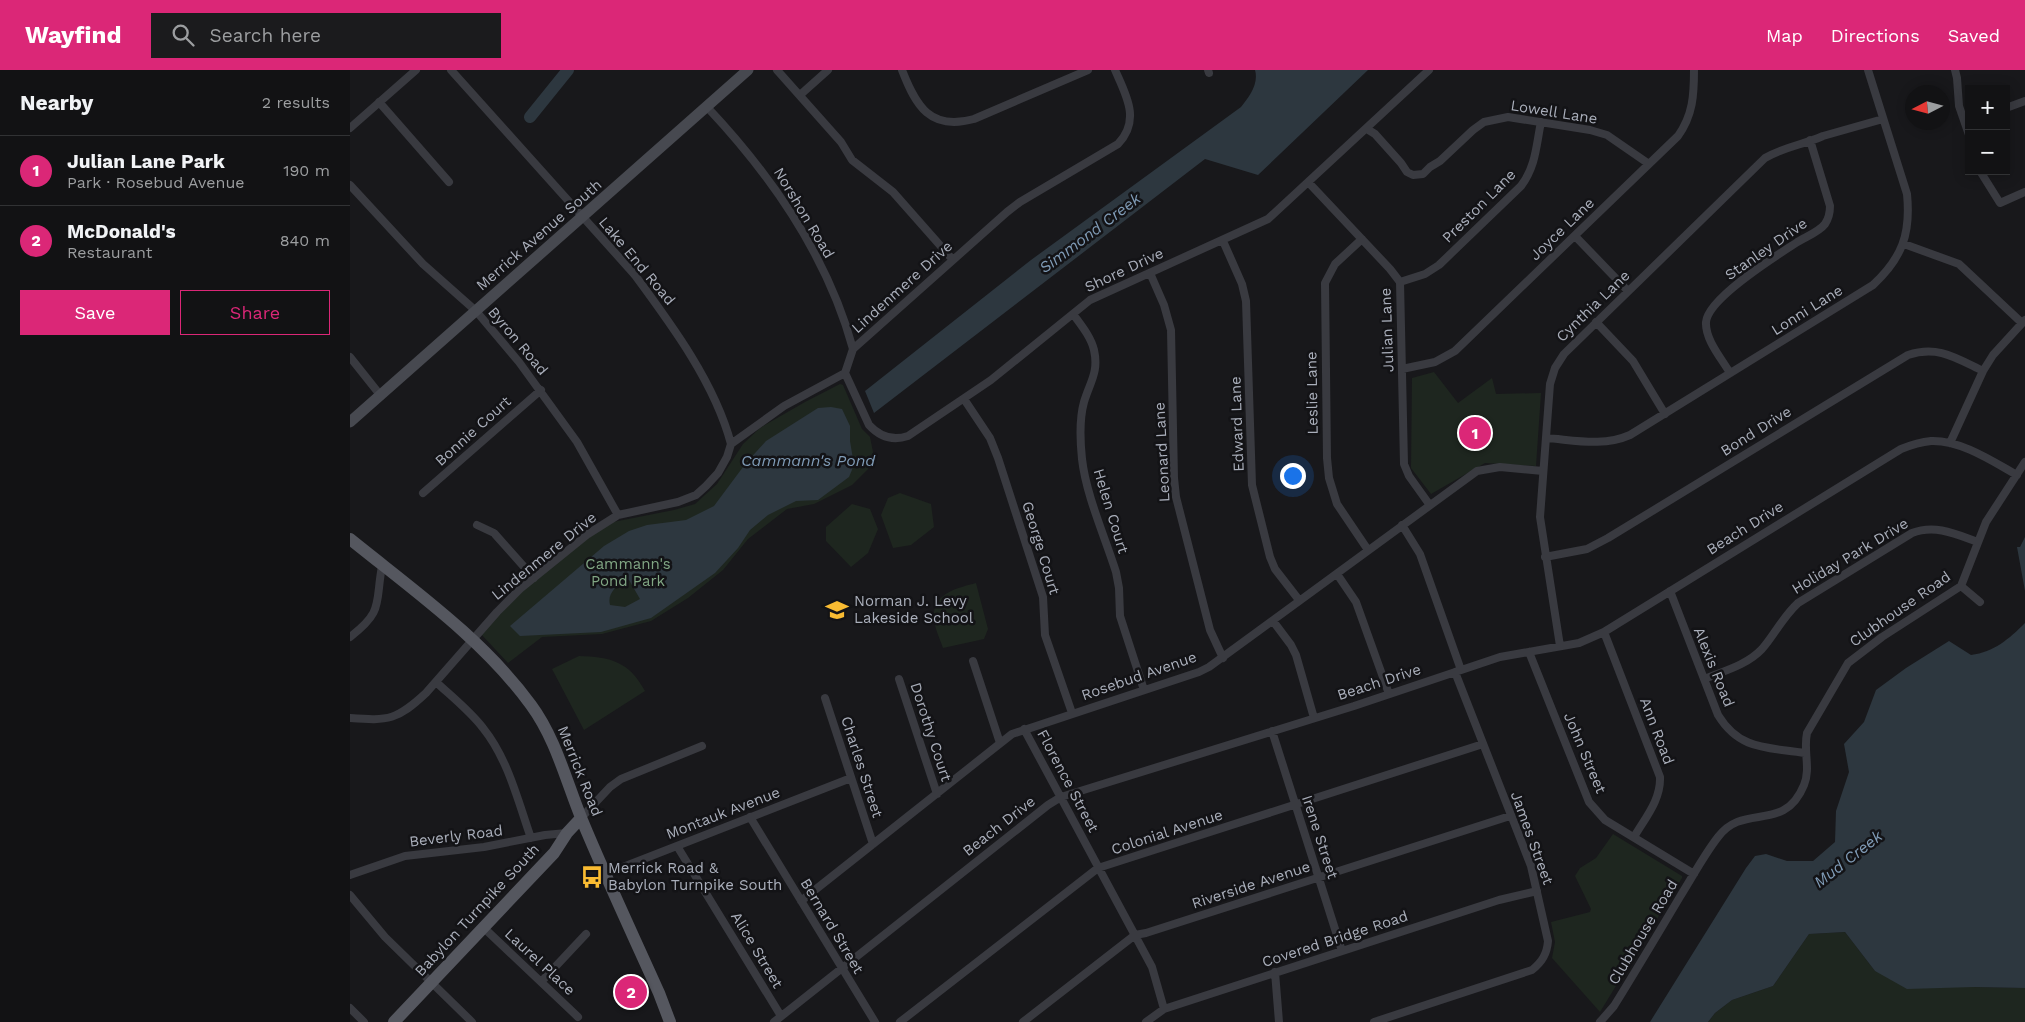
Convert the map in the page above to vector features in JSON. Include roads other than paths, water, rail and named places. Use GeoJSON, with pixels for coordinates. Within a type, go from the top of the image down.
{"type":"FeatureCollection","features":[{"type":"Feature","properties":{"kind":"main road","name":"Merrick Road"},"geometry":{"type":"LineString","coordinates":[[351,541],[442,613],[515,684],[537,714],[554,745],[581,818],[659,993],[670,1022]]}},
{"type":"Feature","properties":{"kind":"main road","name":"Babylon Turnpike South"},"geometry":{"type":"LineString","coordinates":[[394,1022],[554,853],[581,818]]}},
{"type":"Feature","properties":{"kind":"street"},"geometry":{"type":"LineString","coordinates":[[350,128],[416,70]]}},
{"type":"Feature","properties":{"kind":"street","name":"Lake End Road"},"geometry":{"type":"LineString","coordinates":[[451,70],[634,274],[670,323],[701,373],[717,407],[731,444]]}},
{"type":"Feature","properties":{"kind":"street","name":"Merrick Avenue South"},"geometry":{"type":"LineString","coordinates":[[350,422],[748,70]]}},
{"type":"Feature","properties":{"kind":"street"},"geometry":{"type":"LineString","coordinates":[[777,70],[841,142],[852,160],[892,192],[953,260]]}},
{"type":"Feature","properties":{"kind":"street"},"geometry":{"type":"LineString","coordinates":[[800,95],[828,70]]}},
{"type":"Feature","properties":{"kind":"street"},"geometry":{"type":"LineString","coordinates":[[902,70],[911,93],[922,109],[939,120],[960,123],[974,119],[1088,70]]}},
{"type":"Feature","properties":{"kind":"street","name":"Lindenmere Drive"},"geometry":{"type":"LineString","coordinates":[[845,373],[854,349],[1020,202],[1112,149],[1124,138],[1130,125],[1131,109],[1114,70]]}},
{"type":"Feature","properties":{"kind":"street","name":"Shore Drive"},"geometry":{"type":"LineString","coordinates":[[845,373],[869,425],[880,435],[898,439],[908,436],[991,380],[1099,295],[1268,219],[1429,70]]}},
{"type":"Feature","properties":{"kind":"street","name":"Joyce Lane"},"geometry":{"type":"LineString","coordinates":[[1402,368],[1435,362],[1455,351],[1678,136],[1688,120],[1694,100],[1694,70]]}},
{"type":"Feature","properties":{"kind":"street","name":"Lonni Lane"},"geometry":{"type":"LineString","coordinates":[[1546,438],[1600,443],[1611,442],[1630,435],[1873,285],[1891,267],[1904,244],[1909,212],[1907,194],[1868,70]]}},
{"type":"Feature","properties":{"kind":"street"},"geometry":{"type":"LineString","coordinates":[[1955,70],[1960,106],[1965,117]]}},
{"type":"Feature","properties":{"kind":"street"},"geometry":{"type":"LineString","coordinates":[[379,102],[449,182]]}},
{"type":"Feature","properties":{"kind":"street"},"geometry":{"type":"LineString","coordinates":[[2010,107],[2025,102]]}},
{"type":"Feature","properties":{"kind":"street","name":"Norshon Road"},"geometry":{"type":"LineString","coordinates":[[707,107],[734,135],[765,174],[808,241],[845,318],[854,349]]}},
{"type":"Feature","properties":{"kind":"street","name":"Lowell Lane"},"geometry":{"type":"LineString","coordinates":[[1367,128],[1376,134],[1407,172],[1418,175],[1423,174],[1430,166],[1440,162],[1474,130],[1490,120],[1508,117],[1590,130],[1607,135],[1649,164]]}},
{"type":"Feature","properties":{"kind":"street","name":"Cynthia Lane"},"geometry":{"type":"LineString","coordinates":[[1560,646],[1540,517],[1550,384],[1555,368],[1564,354],[1596,322],[1765,158],[1782,149],[1810,140],[1816,140],[1823,136],[1884,120]]}},
{"type":"Feature","properties":{"kind":"street","name":"Preston Lane"},"geometry":{"type":"LineString","coordinates":[[1400,282],[1424,274],[1439,265],[1521,186],[1530,174],[1533,166],[1540,122]]}},
{"type":"Feature","properties":{"kind":"street","name":"Stanley Drive"},"geometry":{"type":"LineString","coordinates":[[1730,373],[1708,334],[1706,323],[1710,309],[1719,299],[1768,261],[1822,227],[1829,217],[1830,206],[1810,140]]}},
{"type":"Feature","properties":{"kind":"street"},"geometry":{"type":"LineString","coordinates":[[1982,175],[2000,203],[2025,192]]}},
{"type":"Feature","properties":{"kind":"street","name":"Julian Lane"},"geometry":{"type":"LineString","coordinates":[[1309,183],[1400,282],[1404,464],[1409,476],[1429,504]]}},
{"type":"Feature","properties":{"kind":"street","name":"Byron Road"},"geometry":{"type":"LineString","coordinates":[[350,185],[423,264],[476,311],[519,362],[541,390],[576,442],[618,515]]}},
{"type":"Feature","properties":{"kind":"street"},"geometry":{"type":"LineString","coordinates":[[1575,236],[1628,291]]}},
{"type":"Feature","properties":{"kind":"street","name":"Leslie Lane"},"geometry":{"type":"LineString","coordinates":[[1362,239],[1335,264],[1327,275],[1325,283],[1326,448],[1329,478],[1337,504],[1368,550]]}},
{"type":"Feature","properties":{"kind":"street","name":"Edward Lane"},"geometry":{"type":"LineString","coordinates":[[1223,240],[1242,284],[1246,301],[1252,485],[1270,557],[1275,568],[1299,600]]}},
{"type":"Feature","properties":{"kind":"street"},"geometry":{"type":"LineString","coordinates":[[1904,244],[1959,264],[2024,321],[1993,355],[1983,370],[1950,443]]}},
{"type":"Feature","properties":{"kind":"street","name":"Leonard Lane"},"geometry":{"type":"LineString","coordinates":[[1150,273],[1164,305],[1171,330],[1176,497],[1210,630],[1223,658]]}},
{"type":"Feature","properties":{"kind":"street","name":"Helen Court"},"geometry":{"type":"LineString","coordinates":[[1073,314],[1090,339],[1094,349],[1096,365],[1080,420],[1084,475],[1116,572],[1119,588],[1120,616],[1144,690]]}},
{"type":"Feature","properties":{"kind":"street"},"geometry":{"type":"LineString","coordinates":[[1596,322],[1633,361],[1665,414]]}},
{"type":"Feature","properties":{"kind":"street","name":"Bond Drive"},"geometry":{"type":"LineString","coordinates":[[1545,556],[1581,550],[1608,538],[1908,355],[1920,351],[1938,351],[1983,370]]}},
{"type":"Feature","properties":{"kind":"street"},"geometry":{"type":"LineString","coordinates":[[350,357],[380,396]]}},
{"type":"Feature","properties":{"kind":"street"},"geometry":{"type":"LineString","coordinates":[[731,444],[784,406],[845,373]]}},
{"type":"Feature","properties":{"kind":"street","name":"Bonnie Court"},"geometry":{"type":"LineString","coordinates":[[423,493],[541,390]]}},
{"type":"Feature","properties":{"kind":"street","name":"George Court"},"geometry":{"type":"LineString","coordinates":[[964,399],[990,438],[998,458],[1044,597],[1046,635],[1072,713]]}},
{"type":"Feature","properties":{"kind":"street","name":"Beach Drive"},"geometry":{"type":"LineString","coordinates":[[774,1022],[1060,797],[1314,718],[1500,657],[1586,641],[1670,592],[1902,449],[1919,443],[1931,441],[1950,443],[1978,454],[2017,475]]}},
{"type":"Feature","properties":{"kind":"street","name":"Lindenmere Drive"},"geometry":{"type":"LineString","coordinates":[[350,718],[375,720],[391,718],[414,704],[436,682],[497,612],[534,578],[588,534],[618,515],[678,502],[696,495],[718,473],[731,444]]}},
{"type":"Feature","properties":{"kind":"street","name":"Clubhouse Road"},"geometry":{"type":"LineString","coordinates":[[1600,1022],[1614,1006],[1717,838],[1731,824],[1740,819],[1774,815],[1787,810],[1803,788],[1808,769],[1805,753],[1806,739],[1810,727],[1848,663],[1882,637],[1961,586],[1986,522],[2025,462]]}},
{"type":"Feature","properties":{"kind":"street","name":"Rosebud Avenue"},"geometry":{"type":"LineString","coordinates":[[801,901],[1012,734],[1199,672],[1223,658],[1429,504],[1470,475],[1484,468],[1500,467],[1543,471]]}},
{"type":"Feature","properties":{"kind":"street"},"geometry":{"type":"LineString","coordinates":[[477,525],[494,534],[534,578]]}},
{"type":"Feature","properties":{"kind":"street","name":"James Street"},"geometry":{"type":"LineString","coordinates":[[1374,1022],[1532,970],[1540,963],[1547,949],[1548,941],[1531,866],[1483,744],[1420,554],[1402,525]]}},
{"type":"Feature","properties":{"kind":"street","name":"Holiday Park Drive"},"geometry":{"type":"LineString","coordinates":[[1704,679],[1743,664],[1753,657],[1766,644],[1787,613],[1798,603],[1912,533],[1922,528],[1932,528],[1978,542]]}},
{"type":"Feature","properties":{"kind":"street"},"geometry":{"type":"LineString","coordinates":[[350,637],[366,625],[376,612],[382,566]]}},
{"type":"Feature","properties":{"kind":"street"},"geometry":{"type":"LineString","coordinates":[[1337,574],[1356,602],[1389,694]]}},
{"type":"Feature","properties":{"kind":"street"},"geometry":{"type":"LineString","coordinates":[[1961,586],[1980,602]]}},
{"type":"Feature","properties":{"kind":"street","name":"Alexis Road"},"geometry":{"type":"LineString","coordinates":[[1670,592],[1718,715],[1732,734],[1751,745],[1805,753]]}},
{"type":"Feature","properties":{"kind":"street"},"geometry":{"type":"LineString","coordinates":[[1273,621],[1291,644],[1296,655],[1314,718]]}},
{"type":"Feature","properties":{"kind":"street","name":"Ann Road"},"geometry":{"type":"LineString","coordinates":[[1604,632],[1660,777],[1657,799],[1634,837]]}},
{"type":"Feature","properties":{"kind":"street","name":"John Street"},"geometry":{"type":"LineString","coordinates":[[1529,652],[1589,802],[1605,820],[1694,874]]}},
{"type":"Feature","properties":{"kind":"street"},"geometry":{"type":"LineString","coordinates":[[973,661],[1000,743]]}},
{"type":"Feature","properties":{"kind":"street","name":"Dorothy Court"},"geometry":{"type":"LineString","coordinates":[[899,679],[937,794]]}},
{"type":"Feature","properties":{"kind":"street"},"geometry":{"type":"LineString","coordinates":[[436,682],[478,721],[496,745],[504,761],[531,838]]}},
{"type":"Feature","properties":{"kind":"street","name":"Charles Street"},"geometry":{"type":"LineString","coordinates":[[824,698],[873,844]]}},
{"type":"Feature","properties":{"kind":"street","name":"Florence Street"},"geometry":{"type":"LineString","coordinates":[[1024,729],[1156,977],[1164,1009]]}},
{"type":"Feature","properties":{"kind":"street","name":"Irene Street"},"geometry":{"type":"LineString","coordinates":[[1272,731],[1342,950]]}},
{"type":"Feature","properties":{"kind":"street","name":"Colonial Avenue"},"geometry":{"type":"LineString","coordinates":[[900,1022],[1098,868],[1483,744]]}},
{"type":"Feature","properties":{"kind":"street"},"geometry":{"type":"LineString","coordinates":[[581,818],[610,787],[621,779],[702,746]]}},
{"type":"Feature","properties":{"kind":"street","name":"Montauk Avenue"},"geometry":{"type":"LineString","coordinates":[[606,874],[851,778]]}},
{"type":"Feature","properties":{"kind":"street"},"geometry":{"type":"LineString","coordinates":[[1787,810],[1792,818]]}},
{"type":"Feature","properties":{"kind":"street","name":"Riverside Avenue"},"geometry":{"type":"LineString","coordinates":[[1022,1022],[1121,944],[1134,936],[1510,816]]}},
{"type":"Feature","properties":{"kind":"street","name":"Bernard Street"},"geometry":{"type":"LineString","coordinates":[[750,817],[875,1022]]}},
{"type":"Feature","properties":{"kind":"street","name":"Beverly Road"},"geometry":{"type":"LineString","coordinates":[[350,875],[405,856],[484,847],[531,838],[567,834]]}},
{"type":"Feature","properties":{"kind":"street","name":"Alice Street"},"geometry":{"type":"LineString","coordinates":[[677,846],[781,1016]]}},
{"type":"Feature","properties":{"kind":"street","name":"Covered Bridge Road"},"geometry":{"type":"LineString","coordinates":[[1146,1022],[1164,1009],[1275,972],[1499,900],[1537,892]]}},
{"type":"Feature","properties":{"kind":"street"},"geometry":{"type":"LineString","coordinates":[[350,895],[385,937],[472,1022]]}},
{"type":"Feature","properties":{"kind":"street","name":"Laurel Place"},"geometry":{"type":"LineString","coordinates":[[484,928],[578,1017]]}},
{"type":"Feature","properties":{"kind":"street"},"geometry":{"type":"LineString","coordinates":[[541,982],[586,934]]}},
{"type":"Feature","properties":{"kind":"street"},"geometry":{"type":"LineString","coordinates":[[1275,972],[1279,1022]]}},
{"type":"Feature","properties":{"kind":"street"},"geometry":{"type":"LineString","coordinates":[[350,1008],[364,1022]]}},
{"type":"Feature","properties":{"kind":"water","name":"Simmond Creek"},"geometry":{"type":"Polygon","coordinates":[[[1255,70],[1368,70],[1258,175],[1205,159],[874,413],[865,391],[1031,260],[1241,107],[1250,95],[1256,80],[1255,70]]]}},
{"type":"Feature","properties":{"kind":"water","name":"Cammann's Pond"},"geometry":{"type":"Polygon","coordinates":[[[831,407],[842,409],[850,426],[850,441],[854,465],[849,477],[818,500],[796,501],[768,515],[750,530],[738,548],[715,573],[651,618],[601,632],[520,636],[510,626],[604,546],[629,531],[647,525],[686,520],[714,506],[746,463],[766,441],[818,408],[831,407]],[[625,580],[613,591],[609,601],[610,605],[625,607],[640,599],[629,580],[625,580]]]}},
{"type":"Feature","properties":{"kind":"water"},"geometry":{"type":"Polygon","coordinates":[[[2025,537],[2025,591],[2017,547],[2020,547],[2025,537]]]}},
{"type":"Feature","properties":{"kind":"water","name":"Mud Creek"},"geometry":{"type":"Polygon","coordinates":[[[2025,623],[2025,988],[1907,989],[1875,971],[1845,932],[1809,934],[1773,986],[1732,1000],[1715,1013],[1708,1022],[1650,1022],[1755,856],[1766,854],[1787,861],[1813,861],[1835,842],[1836,811],[1849,772],[1844,744],[1864,722],[1876,690],[1906,668],[1949,641],[1971,655],[1987,651],[2001,644],[2025,623]]]}},
{"type":"Feature","properties":{"kind":"waterway"},"geometry":{"type":"LineString","coordinates":[[530,117],[568,70]]}},
{"type":"Feature","properties":{"kind":"place","name":"Julian Lane Park"},"geometry":{"type":"Point","coordinates":[1475,433]}},
{"type":"Feature","properties":{"kind":"place","name":"Norman J. Levy Lakeside School"},"geometry":{"type":"Point","coordinates":[837,610]}},
{"type":"Feature","properties":{"kind":"place","name":"Merrick Road & Babylon Turnpike South"},"geometry":{"type":"Point","coordinates":[592,877]}},
{"type":"Feature","properties":{"kind":"place","name":"McDonald's"},"geometry":{"type":"Point","coordinates":[631,992]}},
{"type":"Feature","properties":{"kind":"park label","name":"Cammann's Pond Park"},"geometry":{"type":"Point","coordinates":[628,572]}}]}
